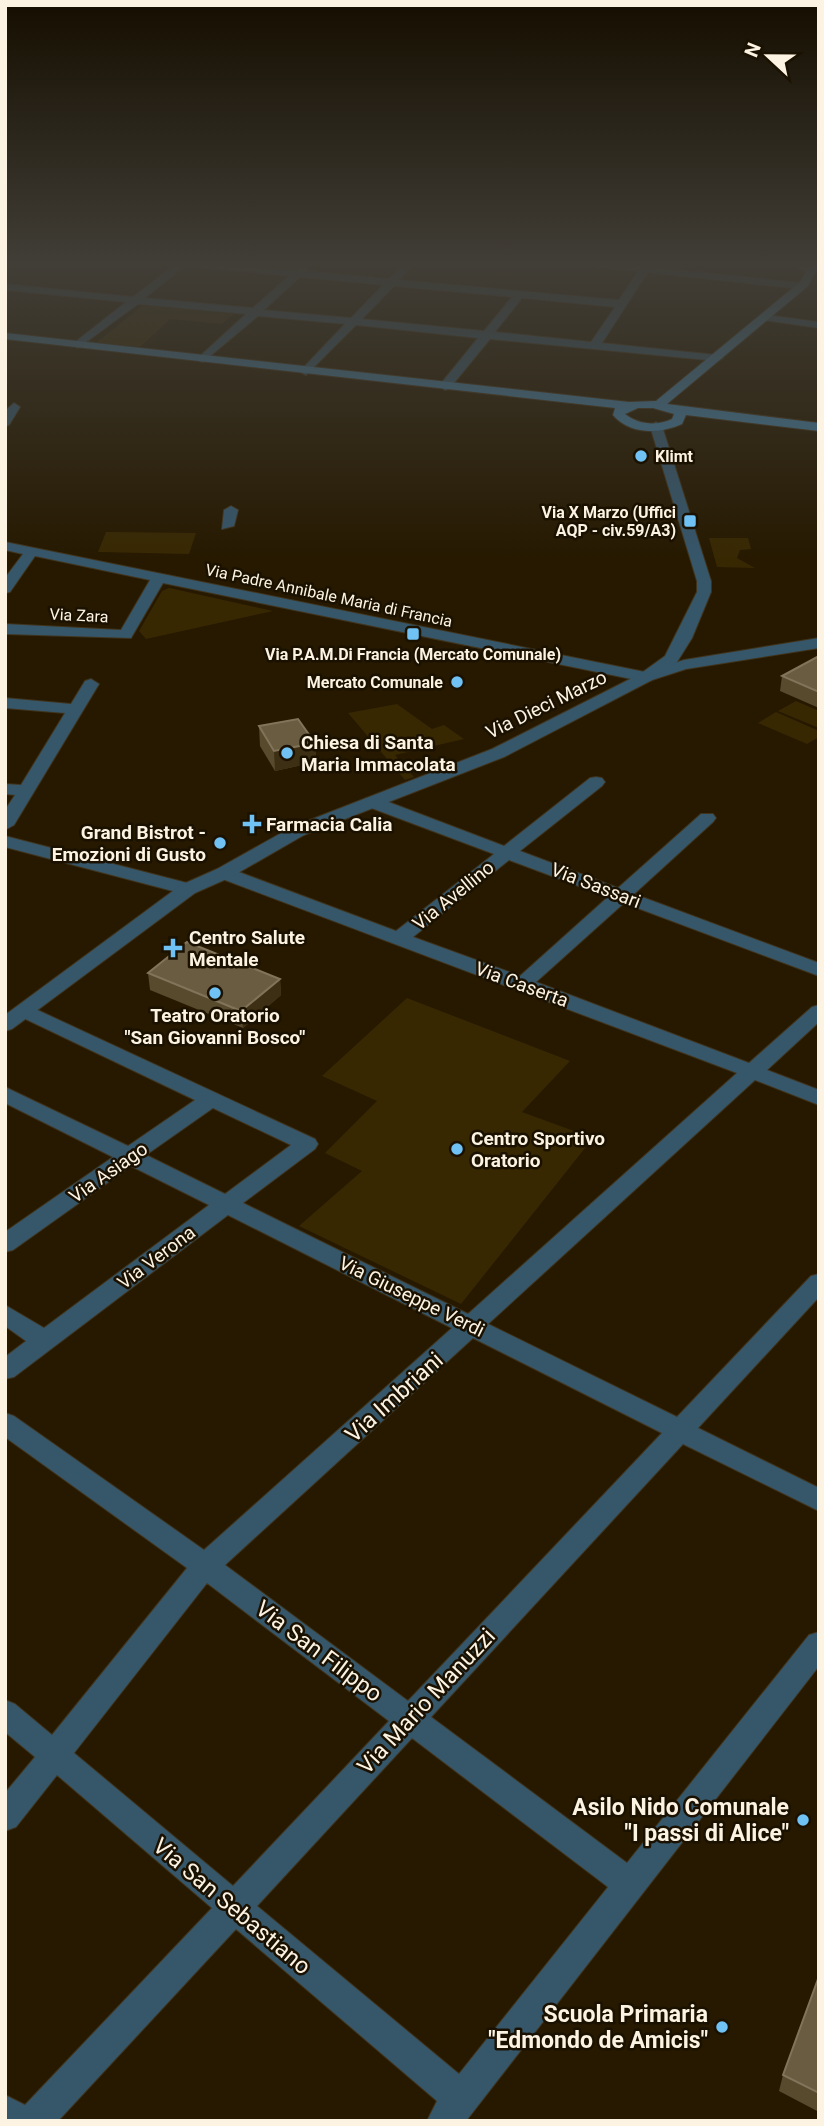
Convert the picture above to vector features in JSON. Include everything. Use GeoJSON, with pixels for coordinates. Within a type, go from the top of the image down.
{"type":"FeatureCollection","features":[{"type":"Feature","properties":{"kind":"main road"},"geometry":{"type":"LineString","coordinates":[[164,363],[624,410],[660,404],[711,363]]}},
{"type":"Feature","properties":{"kind":"main road"},"geometry":{"type":"LineString","coordinates":[[240,363],[445,386],[624,410]]}},
{"type":"Feature","properties":{"kind":"main road"},"geometry":{"type":"LineString","coordinates":[[660,404],[677,415],[819,438]]}},
{"type":"Feature","properties":{"kind":"main road"},"geometry":{"type":"LineString","coordinates":[[624,410],[629,423],[656,426],[677,415],[819,426]]}},
{"type":"Feature","properties":{"kind":"street"},"geometry":{"type":"LineString","coordinates":[[306,371],[313,363]]}},
{"type":"Feature","properties":{"kind":"street"},"geometry":{"type":"LineString","coordinates":[[445,386],[463,363]]}},
{"type":"Feature","properties":{"kind":"street"},"geometry":{"type":"LineString","coordinates":[[5,422],[14,407]]}},
{"type":"Feature","properties":{"kind":"street","name":"Via Dieci Marzo"},"geometry":{"type":"LineString","coordinates":[[5,1025],[188,888],[224,873],[298,831],[498,752],[646,677],[671,659],[693,620],[704,592],[704,580],[656,426]]}},
{"type":"Feature","properties":{"kind":"street"},"geometry":{"type":"LineString","coordinates":[[226,526],[231,510]]}},
{"type":"Feature","properties":{"kind":"street","name":"Via Padre Annibale Maria di Francia"},"geometry":{"type":"LineString","coordinates":[[5,546],[646,677]]}},
{"type":"Feature","properties":{"kind":"street"},"geometry":{"type":"LineString","coordinates":[[5,590],[32,551]]}},
{"type":"Feature","properties":{"kind":"street","name":"Via Zara"},"geometry":{"type":"LineString","coordinates":[[5,629],[126,635],[158,578]]}},
{"type":"Feature","properties":{"kind":"street"},"geometry":{"type":"LineString","coordinates":[[646,677],[684,665],[819,643]]}},
{"type":"Feature","properties":{"kind":"street"},"geometry":{"type":"LineString","coordinates":[[5,825],[91,684]]}},
{"type":"Feature","properties":{"kind":"street"},"geometry":{"type":"LineString","coordinates":[[5,704],[76,709]]}},
{"type":"Feature","properties":{"kind":"street","name":"Via Avellino"},"geometry":{"type":"LineString","coordinates":[[399,938],[596,782]]}},
{"type":"Feature","properties":{"kind":"street"},"geometry":{"type":"LineString","coordinates":[[5,789],[26,791]]}},
{"type":"Feature","properties":{"kind":"street","name":"Via Sassari"},"geometry":{"type":"LineString","coordinates":[[372,802],[819,970]]}},
{"type":"Feature","properties":{"kind":"street"},"geometry":{"type":"LineString","coordinates":[[523,984],[706,818]]}},
{"type":"Feature","properties":{"kind":"street"},"geometry":{"type":"LineString","coordinates":[[5,841],[188,888]]}},
{"type":"Feature","properties":{"kind":"street","name":"Via Caserta"},"geometry":{"type":"LineString","coordinates":[[224,873],[819,1098]]}},
{"type":"Feature","properties":{"kind":"street"},"geometry":{"type":"LineString","coordinates":[[24,1011],[211,1099]]}},
{"type":"Feature","properties":{"kind":"street","name":"Via Imbriani"},"geometry":{"type":"LineString","coordinates":[[5,1817],[205,1566],[819,1011]]}},
{"type":"Feature","properties":{"kind":"street","name":"Via Giuseppe Verdi"},"geometry":{"type":"LineString","coordinates":[[5,1094],[429,1307],[473,1325],[819,1500]]}},
{"type":"Feature","properties":{"kind":"street","name":"Via Verona"},"geometry":{"type":"LineString","coordinates":[[5,1370],[307,1144],[211,1099]]}},
{"type":"Feature","properties":{"kind":"street","name":"Via Asiago"},"geometry":{"type":"LineString","coordinates":[[5,1244],[211,1099]]}},
{"type":"Feature","properties":{"kind":"street","name":"Via Mario Manuzzi"},"geometry":{"type":"LineString","coordinates":[[34,2121],[819,1282]]}},
{"type":"Feature","properties":{"kind":"street"},"geometry":{"type":"LineString","coordinates":[[5,1314],[44,1340]]}},
{"type":"Feature","properties":{"kind":"street","name":"Via San Filippo"},"geometry":{"type":"LineString","coordinates":[[5,1423],[205,1566],[631,1884]]}},
{"type":"Feature","properties":{"kind":"street"},"geometry":{"type":"LineString","coordinates":[[452,2109],[819,1644]]}},
{"type":"Feature","properties":{"kind":"street","name":"Via San Sebastiano"},"geometry":{"type":"LineString","coordinates":[[5,1713],[234,1907],[452,2109]]}},
{"type":"Feature","properties":{"kind":"street"},"geometry":{"type":"LineString","coordinates":[[5,2112],[18,2121]]}},
{"type":"Feature","properties":{"kind":"shaded area"},"geometry":{"type":"Polygon","coordinates":[[[106,532],[196,533],[189,554],[98,552],[106,532]]]}},
{"type":"Feature","properties":{"kind":"shaded area"},"geometry":{"type":"Polygon","coordinates":[[[709,538],[748,538],[751,549],[740,550],[737,558],[755,568],[717,567],[709,538]]]}},
{"type":"Feature","properties":{"kind":"shaded area"},"geometry":{"type":"Polygon","coordinates":[[[169,588],[273,611],[146,639],[139,631],[162,591],[169,588]]]}},
{"type":"Feature","properties":{"kind":"shaded area"},"geometry":{"type":"Polygon","coordinates":[[[796,701],[819,711],[819,728],[778,711],[796,701]]]}},
{"type":"Feature","properties":{"kind":"shaded area"},"geometry":{"type":"Polygon","coordinates":[[[397,704],[432,729],[444,725],[464,739],[395,755],[414,777],[405,780],[348,713],[397,704]]]}},
{"type":"Feature","properties":{"kind":"shaded area"},"geometry":{"type":"Polygon","coordinates":[[[776,712],[819,731],[819,737],[807,744],[758,723],[776,712]]]}},
{"type":"Feature","properties":{"kind":"shaded area","name":"Centro Sportivo Oratorio"},"geometry":{"type":"Polygon","coordinates":[[[407,998],[570,1061],[522,1112],[593,1138],[461,1304],[299,1226],[362,1171],[325,1153],[377,1101],[322,1076],[407,998]]]}},
{"type":"Feature","properties":{"kind":"building"},"geometry":{"type":"Polygon","coordinates":[[[819,656],[819,692],[782,676],[819,656]]]}},
{"type":"Feature","properties":{"kind":"building"},"geometry":{"type":"Polygon","coordinates":[[[298,719],[315,743],[274,751],[259,726],[298,719]]]}},
{"type":"Feature","properties":{"kind":"building"},"geometry":{"type":"Polygon","coordinates":[[[187,942],[280,979],[241,1011],[148,973],[187,942]]]}},
{"type":"Feature","properties":{"kind":"building"},"geometry":{"type":"Polygon","coordinates":[[[819,1980],[819,2093],[783,2075],[819,1980]]]}},
{"type":"Feature","properties":{"kind":"place","name":"Klimt"},"geometry":{"type":"Point","coordinates":[641,456]}},
{"type":"Feature","properties":{"kind":"place","name":"Via X Marzo (Uffici AQP - civ.59/A3)"},"geometry":{"type":"Point","coordinates":[690,521]}},
{"type":"Feature","properties":{"kind":"place","name":"Via P.A.M.Di Francia (Mercato Comunale)"},"geometry":{"type":"Point","coordinates":[413,634]}},
{"type":"Feature","properties":{"kind":"place","name":"Mercato Comunale"},"geometry":{"type":"Point","coordinates":[457,682]}},
{"type":"Feature","properties":{"kind":"place","name":"Chiesa di Santa Maria Immacolata"},"geometry":{"type":"Point","coordinates":[287,753]}},
{"type":"Feature","properties":{"kind":"place","name":"Farmacia Calia"},"geometry":{"type":"Point","coordinates":[252,824]}},
{"type":"Feature","properties":{"kind":"place","name":"Grand Bistrot - Emozioni di Gusto"},"geometry":{"type":"Point","coordinates":[220,843]}},
{"type":"Feature","properties":{"kind":"place","name":"Centro Salute Mentale"},"geometry":{"type":"Point","coordinates":[173,948]}},
{"type":"Feature","properties":{"kind":"place","name":"Teatro Oratorio \"San Giovanni Bosco\""},"geometry":{"type":"Point","coordinates":[215,993]}},
{"type":"Feature","properties":{"kind":"place","name":"Centro Sportivo Oratorio"},"geometry":{"type":"Point","coordinates":[457,1149]}},
{"type":"Feature","properties":{"kind":"place","name":"Asilo Nido Comunale \"I passi di Alice\""},"geometry":{"type":"Point","coordinates":[803,1820]}},
{"type":"Feature","properties":{"kind":"place","name":"Scuola Primaria \"Edmondo de Amicis\""},"geometry":{"type":"Point","coordinates":[722,2027]}}]}
